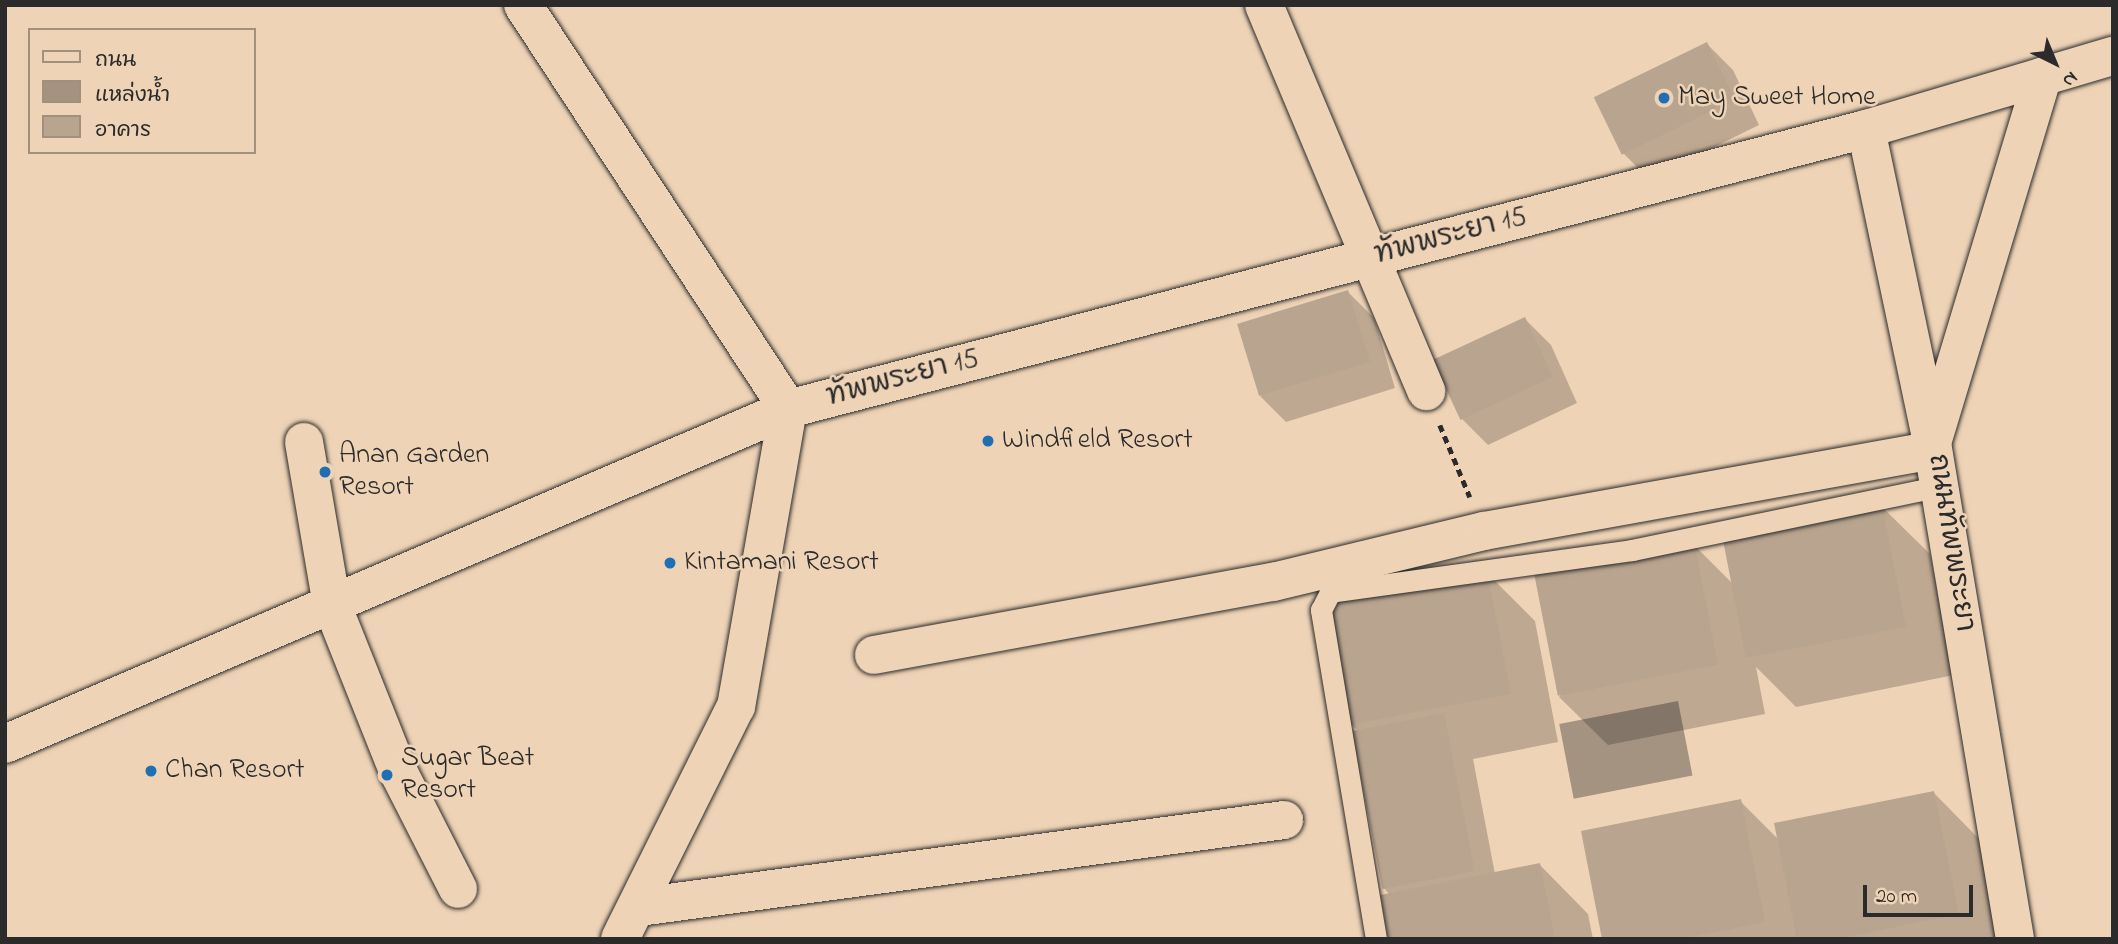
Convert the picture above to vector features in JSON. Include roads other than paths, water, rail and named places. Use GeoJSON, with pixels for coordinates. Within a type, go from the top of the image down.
{"type":"FeatureCollection","features":[{"type":"Feature","properties":{"kind":"street"},"geometry":{"type":"LineString","coordinates":[[523,5],[788,409],[736,706],[629,923]]}},
{"type":"Feature","properties":{"kind":"street"},"geometry":{"type":"LineString","coordinates":[[1264,5],[1426,391]]}},
{"type":"Feature","properties":{"kind":"street","name":"ทัพพระยา 15"},"geometry":{"type":"LineString","coordinates":[[5,744],[788,409],[1866,129],[2113,56]]}},
{"type":"Feature","properties":{"kind":"street","name":"ถนนทัพพระยา"},"geometry":{"type":"LineString","coordinates":[[2015,939],[1933,447],[2043,75]]}},
{"type":"Feature","properties":{"kind":"street"},"geometry":{"type":"LineString","coordinates":[[874,655],[1273,582],[1484,531],[1933,447],[1866,129]]}},
{"type":"Feature","properties":{"kind":"street"},"geometry":{"type":"LineString","coordinates":[[304,442],[332,605],[399,773],[458,889]]}},
{"type":"Feature","properties":{"kind":"street"},"geometry":{"type":"LineString","coordinates":[[629,923],[1284,820]]}},
{"type":"Feature","properties":{"kind":"lane"},"geometry":{"type":"LineString","coordinates":[[1376,939],[1321,610],[1330,592],[1632,550],[1940,486]]}},
{"type":"Feature","properties":{"kind":"water"},"geometry":{"type":"Polygon","coordinates":[[[1678,701],[1693,776],[1574,799],[1559,724],[1678,701]]]}},
{"type":"Feature","properties":{"kind":"place","name":"May Sweet Home"},"geometry":{"type":"Point","coordinates":[1664,98]}},
{"type":"Feature","properties":{"kind":"place","name":"Windfield Resort"},"geometry":{"type":"Point","coordinates":[988,441]}},
{"type":"Feature","properties":{"kind":"place","name":"Anan Garden Resort"},"geometry":{"type":"Point","coordinates":[325,472]}},
{"type":"Feature","properties":{"kind":"place","name":"Kintamani Resort"},"geometry":{"type":"Point","coordinates":[670,563]}},
{"type":"Feature","properties":{"kind":"place","name":"Chan Resort"},"geometry":{"type":"Point","coordinates":[151,771]}},
{"type":"Feature","properties":{"kind":"place","name":"Sugar Beat Resort"},"geometry":{"type":"Point","coordinates":[387,775]}}]}
